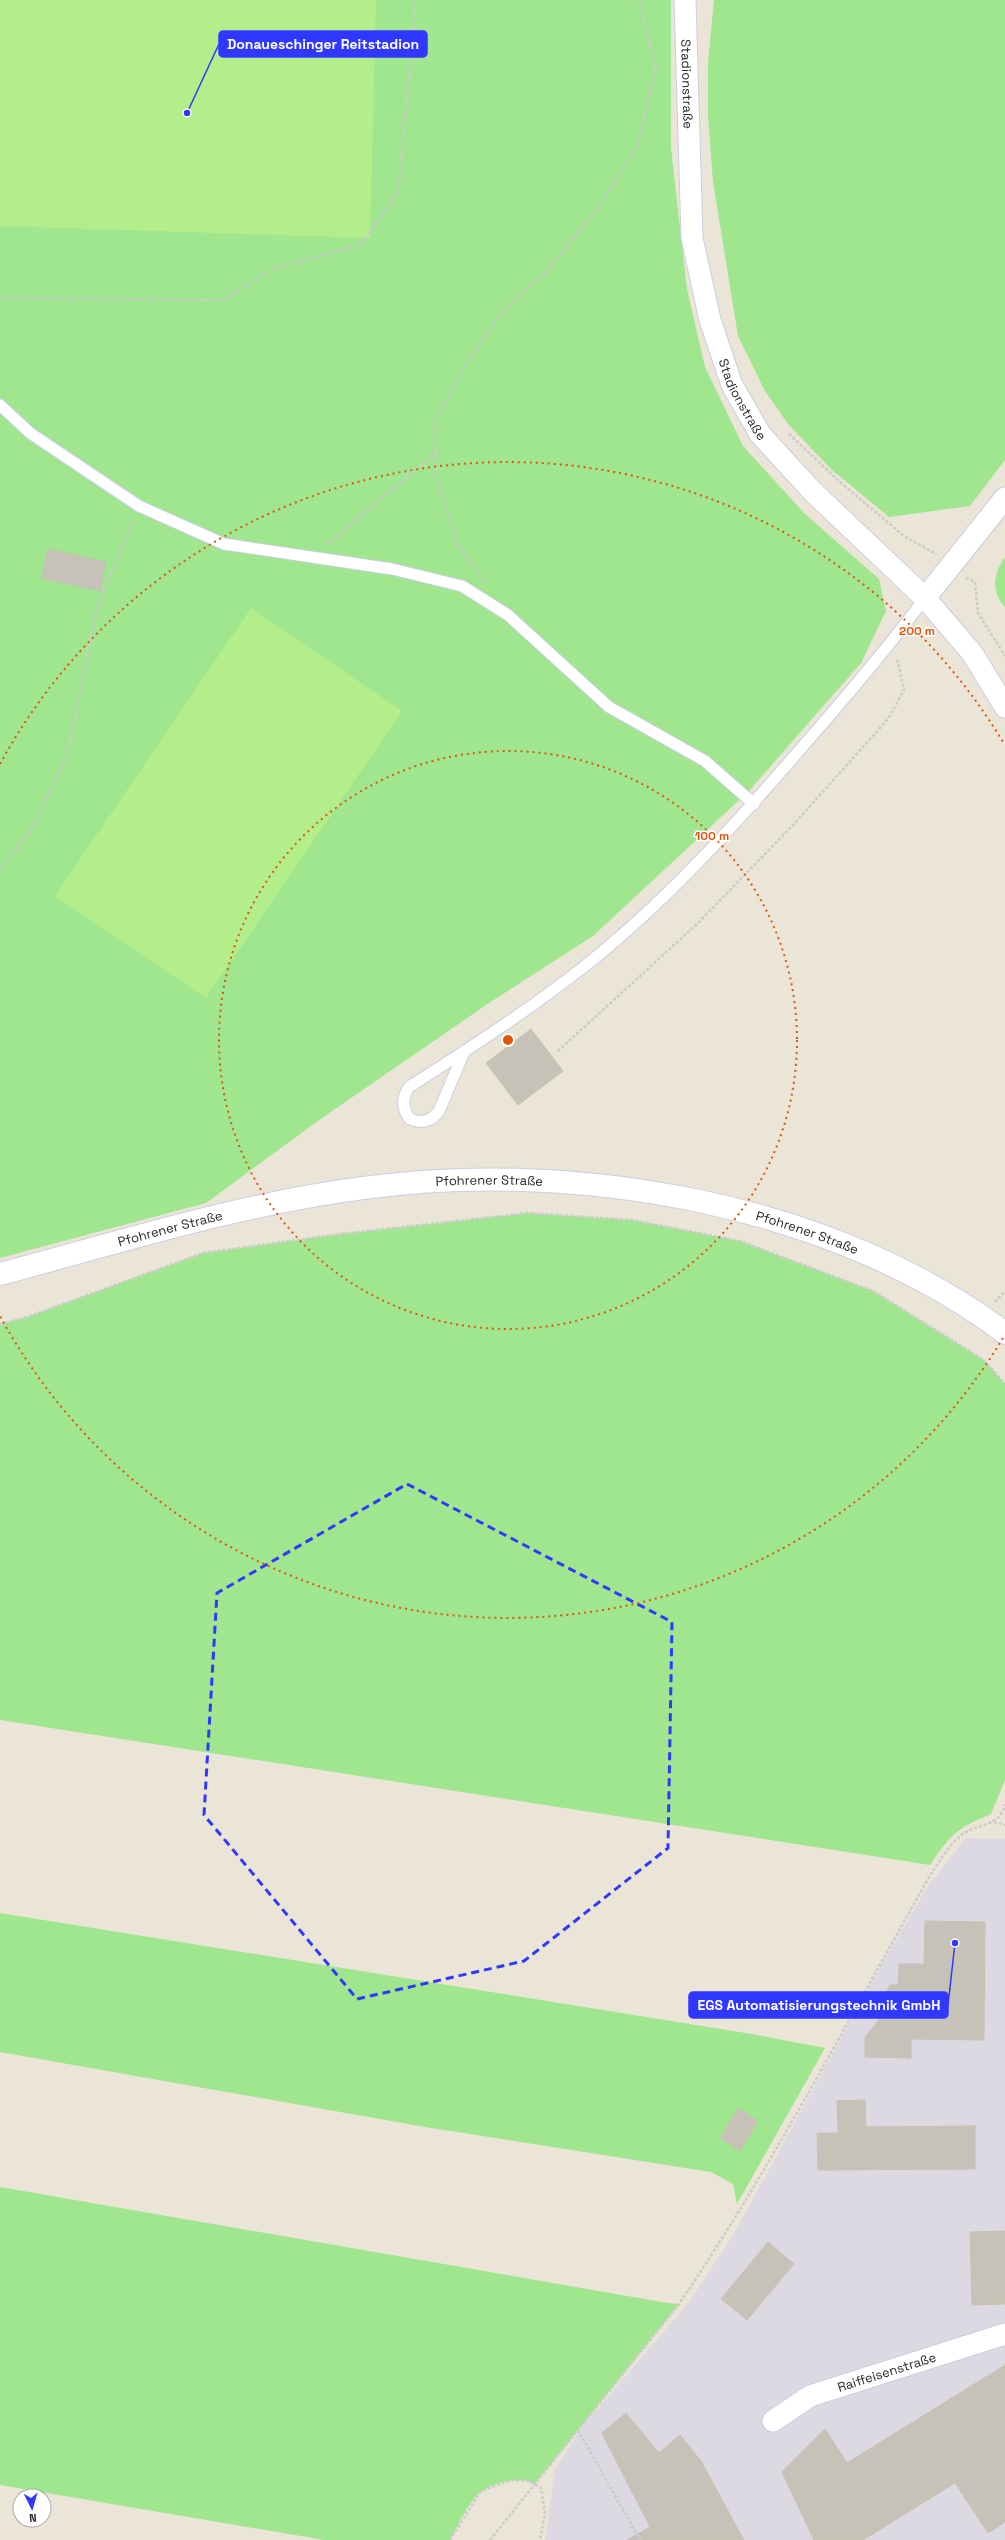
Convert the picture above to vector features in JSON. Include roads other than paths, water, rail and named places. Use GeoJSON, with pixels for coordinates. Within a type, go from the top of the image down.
{"type":"FeatureCollection","features":[{"type":"Feature","properties":{"kind":"main road","name":"Pfohrener Straße"},"geometry":{"type":"LineString","coordinates":[[0,1274],[158,1231],[311,1197],[364,1188],[416,1183],[523,1181],[630,1189],[683,1196],[732,1208],[782,1223],[877,1259],[987,1310],[1005,1333]]}},
{"type":"Feature","properties":{"kind":"street","name":"Stadionstraße"},"geometry":{"type":"LineString","coordinates":[[685,0],[692,238],[710,320],[732,385],[760,434],[813,492],[925,598],[972,653],[1005,707]]}},
{"type":"Feature","properties":{"kind":"street"},"geometry":{"type":"LineString","coordinates":[[925,598],[950,569],[1005,498]]}},
{"type":"Feature","properties":{"kind":"street","name":"Raiffeisenstraße"},"geometry":{"type":"LineString","coordinates":[[773,2421],[810,2396],[1005,2334]]}},
{"type":"Feature","properties":{"kind":"lane"},"geometry":{"type":"LineString","coordinates":[[0,405],[30,433],[138,506],[224,544],[314,556],[392,569],[462,586],[508,615],[609,707],[705,761],[754,804]]}},
{"type":"Feature","properties":{"kind":"lane"},"geometry":{"type":"LineString","coordinates":[[464,1052],[440,1111],[435,1117],[416,1122],[410,1119],[404,1105],[404,1095],[409,1088],[464,1052],[581,969],[685,878],[754,804],[893,642],[925,598]]}},
{"type":"Feature","properties":{"kind":"place","name":"Donaueschinger Reitstadion"},"geometry":{"type":"Point","coordinates":[187,113]}},
{"type":"Feature","properties":{"kind":"place","name":"EGS Automatisierungstechnik GmbH"},"geometry":{"type":"Point","coordinates":[955,1943]}}]}
